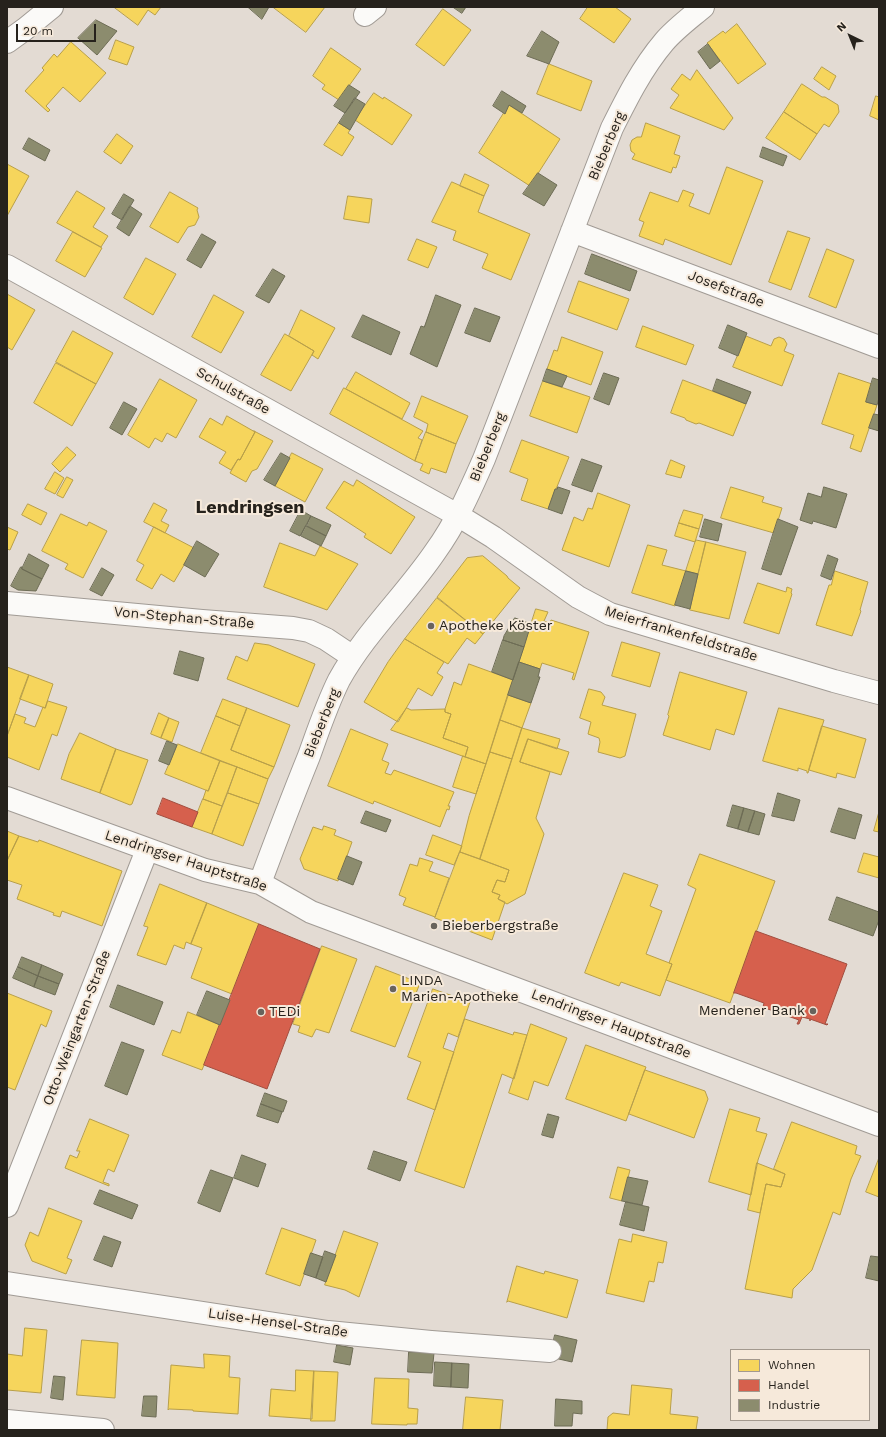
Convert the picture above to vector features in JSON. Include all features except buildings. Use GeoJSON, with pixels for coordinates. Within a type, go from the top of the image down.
{"type":"FeatureCollection","features":[{"type":"Feature","properties":{"kind":"street"},"geometry":{"type":"LineString","coordinates":[[7,42],[52,7]]}},
{"type":"Feature","properties":{"kind":"street","name":"Bieberberg"},"geometry":{"type":"LineString","coordinates":[[260,883],[324,716],[339,681],[353,657],[434,553],[459,516],[484,458],[612,128],[627,98],[642,73],[665,41],[703,7]]}},
{"type":"Feature","properties":{"kind":"street","name":"Josefstraße"},"geometry":{"type":"LineString","coordinates":[[572,231],[879,347]]}},
{"type":"Feature","properties":{"kind":"street","name":"Schulstraße"},"geometry":{"type":"LineString","coordinates":[[7,266],[459,516]]}},
{"type":"Feature","properties":{"kind":"street","name":"Meierfrankenfeldstraße"},"geometry":{"type":"LineString","coordinates":[[459,516],[578,597],[610,614],[879,693]]}},
{"type":"Feature","properties":{"kind":"street","name":"Von-Stephan-Straße"},"geometry":{"type":"LineString","coordinates":[[7,603],[293,628],[309,631],[326,639],[353,657]]}},
{"type":"Feature","properties":{"kind":"street","name":"Lendringser Hauptstraße"},"geometry":{"type":"LineString","coordinates":[[7,798],[205,870],[260,883],[311,912],[879,1125]]}},
{"type":"Feature","properties":{"kind":"street","name":"Otto-Weingarten-Straße"},"geometry":{"type":"LineString","coordinates":[[7,1206],[147,850]]}},
{"type":"Feature","properties":{"kind":"street","name":"Luise-Hensel-Straße"},"geometry":{"type":"LineString","coordinates":[[7,1283],[328,1332],[430,1342],[550,1351]]}},
{"type":"Feature","properties":{"kind":"street"},"geometry":{"type":"LineString","coordinates":[[7,1421],[103,1430]]}},
{"type":"Feature","properties":{"kind":"place","name":"Apotheke Köster"},"geometry":{"type":"Point","coordinates":[431,626]}},
{"type":"Feature","properties":{"kind":"place","name":"Bieberbergstraße"},"geometry":{"type":"Point","coordinates":[434,926]}},
{"type":"Feature","properties":{"kind":"place","name":"LINDA Marien-Apotheke"},"geometry":{"type":"Point","coordinates":[393,989]}},
{"type":"Feature","properties":{"kind":"place","name":"Mendener Bank"},"geometry":{"type":"Point","coordinates":[813,1011]}},
{"type":"Feature","properties":{"kind":"place","name":"TEDi"},"geometry":{"type":"Point","coordinates":[261,1012]}},
{"type":"Feature","properties":{"kind":"district","name":"Lendringsen"},"geometry":{"type":"Point","coordinates":[250,508]}}]}
